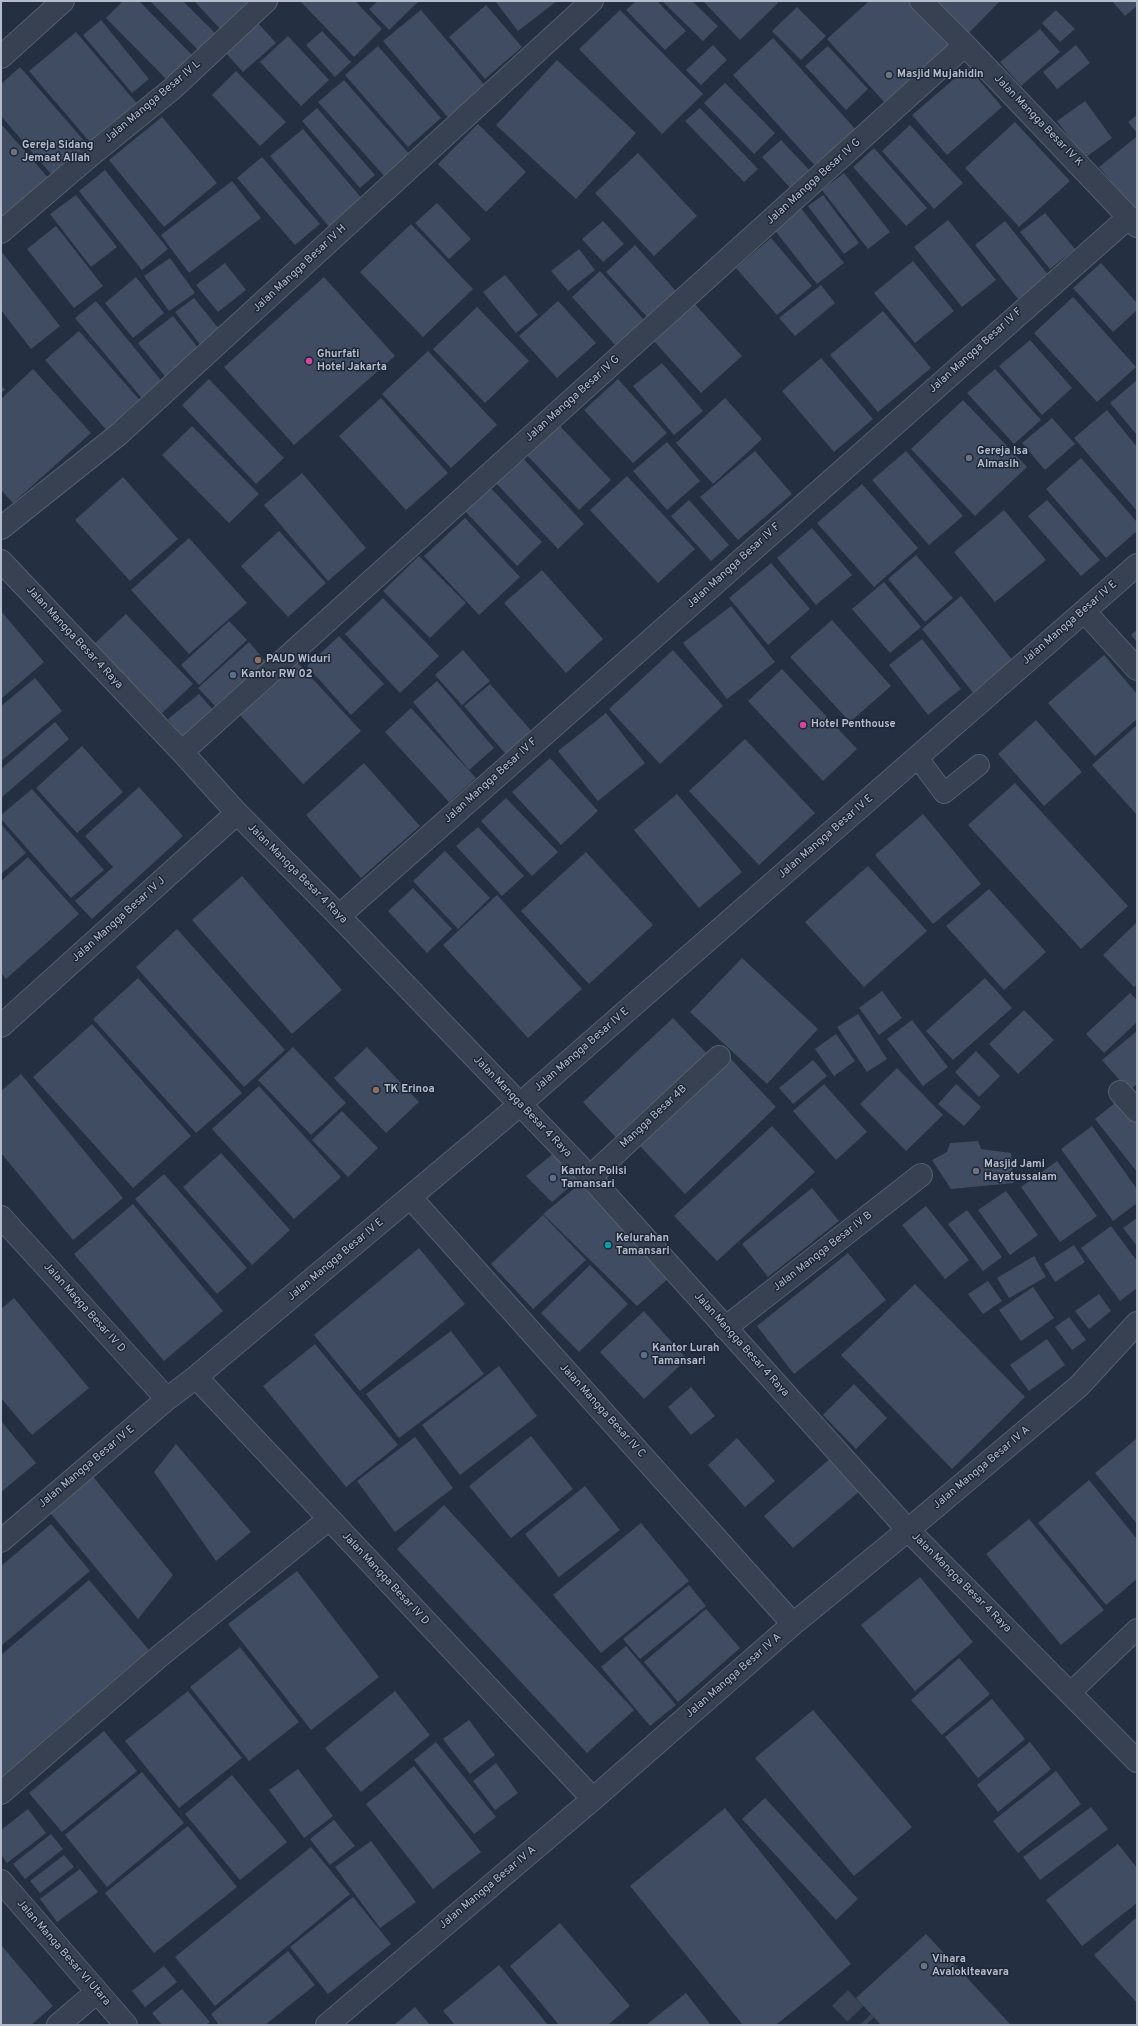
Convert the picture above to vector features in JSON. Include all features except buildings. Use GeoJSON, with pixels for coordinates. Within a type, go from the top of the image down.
{"type":"FeatureCollection","features":[{"type":"Feature","properties":{"kind":"street"},"geometry":{"type":"LineString","coordinates":[[1,58],[63,1]]}},
{"type":"Feature","properties":{"kind":"street","name":"Jalan Mangga Besar IV L"},"geometry":{"type":"LineString","coordinates":[[1,232],[91,155],[172,89],[266,1]]}},
{"type":"Feature","properties":{"kind":"street","name":"Jalan Mangga Besar IV H"},"geometry":{"type":"LineString","coordinates":[[1,528],[115,438],[592,1]]}},
{"type":"Feature","properties":{"kind":"street","name":"Jalan Mangga Besar IV K"},"geometry":{"type":"LineString","coordinates":[[921,1],[1133,221]]}},
{"type":"Feature","properties":{"kind":"street","name":"Jalan Mangga Besar IV G"},"geometry":{"type":"LineString","coordinates":[[182,752],[965,45]]}},
{"type":"Feature","properties":{"kind":"street","name":"Jalan Mangga Besar IV F"},"geometry":{"type":"LineString","coordinates":[[340,916],[1133,221]]}},
{"type":"Feature","properties":{"kind":"street","name":"Jalan Mangga Besar 4 Raya"},"geometry":{"type":"LineString","coordinates":[[1,561],[182,752],[237,813],[340,916],[590,1177],[908,1530],[1137,1761]]}},
{"type":"Feature","properties":{"kind":"street","name":"Jalan Mangga Besar IV E"},"geometry":{"type":"LineString","coordinates":[[1,1540],[167,1399],[196,1377],[411,1198],[520,1105],[1137,565]]}},
{"type":"Feature","properties":{"kind":"street"},"geometry":{"type":"LineString","coordinates":[[1084,611],[1137,669]]}},
{"type":"Feature","properties":{"kind":"street","name":"Jalan Mangga Besar IV J"},"geometry":{"type":"LineString","coordinates":[[1,1026],[237,813]]}},
{"type":"Feature","properties":{"kind":"street","name":"Mangga Besar 4B"},"geometry":{"type":"LineString","coordinates":[[590,1177],[719,1057]]}},
{"type":"Feature","properties":{"kind":"street"},"geometry":{"type":"LineString","coordinates":[[1120,1092],[1137,1111]]}},
{"type":"Feature","properties":{"kind":"street","name":"Jalan Mangga Besar IV B"},"geometry":{"type":"LineString","coordinates":[[725,1328],[921,1175]]}},
{"type":"Feature","properties":{"kind":"street","name":"Jalan Mangga Besar IV C"},"geometry":{"type":"LineString","coordinates":[[411,1198],[793,1624]]}},
{"type":"Feature","properties":{"kind":"street","name":"Jalan Magga Besar IV D"},"geometry":{"type":"LineString","coordinates":[[1,1217],[167,1399]]}},
{"type":"Feature","properties":{"kind":"street","name":"Jalan Mangga Besar IV A"},"geometry":{"type":"LineString","coordinates":[[326,2025],[593,1799],[793,1624],[908,1530],[1079,1386],[1137,1324]]}},
{"type":"Feature","properties":{"kind":"street","name":"Jalan Mangga Besar IV D"},"geometry":{"type":"LineString","coordinates":[[196,1377],[593,1799]]}},
{"type":"Feature","properties":{"kind":"street"},"geometry":{"type":"LineString","coordinates":[[1,1793],[161,1655],[329,1519]]}},
{"type":"Feature","properties":{"kind":"street","name":"Jalan Manga Besar VI Utara"},"geometry":{"type":"LineString","coordinates":[[1,1881],[126,2025]]}},
{"type":"Feature","properties":{"kind":"street"},"geometry":{"type":"LineString","coordinates":[[58,2025],[97,1992]]}},
{"type":"Feature","properties":{"kind":"lane"},"geometry":{"type":"LineString","coordinates":[[917,757],[944,792],[979,765]]}},
{"type":"Feature","properties":{"kind":"lane"},"geometry":{"type":"LineString","coordinates":[[1070,1693],[1137,1629]]}},
{"type":"Feature","properties":{"kind":"tunnel"},"geometry":{"type":"LineString","coordinates":[[840,1998],[866,2025]]}},
{"type":"Feature","properties":{"kind":"place","name":"Masjid Mujahidin"},"geometry":{"type":"Point","coordinates":[889,75]}},
{"type":"Feature","properties":{"kind":"place","name":"Gereja Sidang Jemaat Allah"},"geometry":{"type":"Point","coordinates":[14,152]}},
{"type":"Feature","properties":{"kind":"place","name":"Ghurfati Hotel Jakarta"},"geometry":{"type":"Point","coordinates":[309,361]}},
{"type":"Feature","properties":{"kind":"place","name":"Gereja Isa Almasih"},"geometry":{"type":"Point","coordinates":[969,458]}},
{"type":"Feature","properties":{"kind":"place","name":"PAUD Widuri"},"geometry":{"type":"Point","coordinates":[258,660]}},
{"type":"Feature","properties":{"kind":"place","name":"Kantor RW 02"},"geometry":{"type":"Point","coordinates":[233,675]}},
{"type":"Feature","properties":{"kind":"place","name":"Hotel Penthouse"},"geometry":{"type":"Point","coordinates":[803,725]}},
{"type":"Feature","properties":{"kind":"place","name":"TK Erinoa"},"geometry":{"type":"Point","coordinates":[376,1090]}},
{"type":"Feature","properties":{"kind":"place","name":"Masjid Jami Hayatussalam"},"geometry":{"type":"Point","coordinates":[976,1171]}},
{"type":"Feature","properties":{"kind":"place","name":"Kantor Polisi Tamansari"},"geometry":{"type":"Point","coordinates":[553,1178]}},
{"type":"Feature","properties":{"kind":"place","name":"Kelurahan Tamansari"},"geometry":{"type":"Point","coordinates":[608,1245]}},
{"type":"Feature","properties":{"kind":"place","name":"Kantor Lurah Tamansari"},"geometry":{"type":"Point","coordinates":[644,1355]}},
{"type":"Feature","properties":{"kind":"place","name":"Vihara Avalokiteavara"},"geometry":{"type":"Point","coordinates":[924,1966]}}]}
